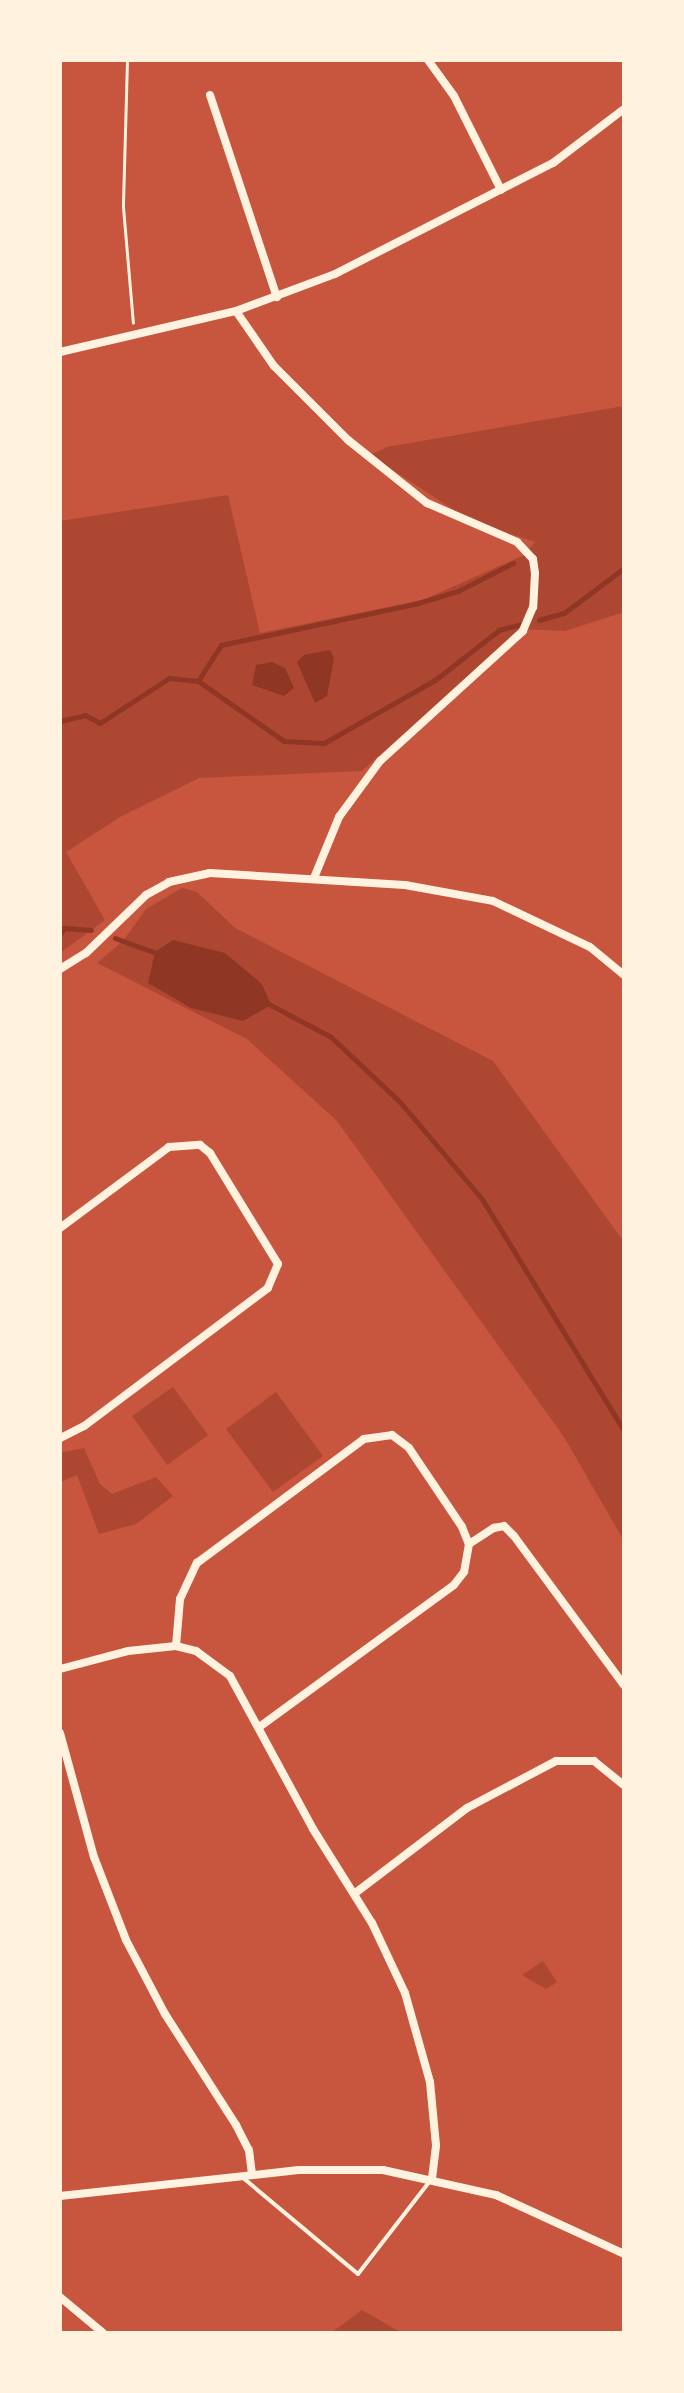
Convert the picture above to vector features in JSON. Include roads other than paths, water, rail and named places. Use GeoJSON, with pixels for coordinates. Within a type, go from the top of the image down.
{"type":"FeatureCollection","features":[{"type":"Feature","properties":{"kind":"street"},"geometry":{"type":"LineString","coordinates":[[428,60],[454,96],[501,190]]}},
{"type":"Feature","properties":{"kind":"street"},"geometry":{"type":"LineString","coordinates":[[210,95],[277,297]]}},
{"type":"Feature","properties":{"kind":"street"},"geometry":{"type":"LineString","coordinates":[[60,352],[136,338],[236,311],[392,248],[596,135],[624,109]]}},
{"type":"Feature","properties":{"kind":"street"},"geometry":{"type":"LineString","coordinates":[[236,311],[274,366],[348,440],[427,503],[517,542],[533,559],[535,573],[533,607],[523,631],[380,761],[339,817],[314,878]]}},
{"type":"Feature","properties":{"kind":"street"},"geometry":{"type":"LineString","coordinates":[[60,969],[86,953],[146,895],[169,882],[210,873],[314,878],[493,901],[577,940],[624,975]]}},
{"type":"Feature","properties":{"kind":"street"},"geometry":{"type":"LineString","coordinates":[[60,1228],[169,1147],[186,1143],[210,1153],[278,1264],[268,1288],[84,1426],[60,1438]]}},
{"type":"Feature","properties":{"kind":"street"},"geometry":{"type":"LineString","coordinates":[[176,1646],[180,1599],[197,1563],[364,1439],[392,1435],[409,1448],[469,1544],[464,1572],[454,1585],[259,1727]]}},
{"type":"Feature","properties":{"kind":"street"},"geometry":{"type":"LineString","coordinates":[[469,1544],[494,1528],[504,1526],[624,1685]]}},
{"type":"Feature","properties":{"kind":"street"},"geometry":{"type":"LineString","coordinates":[[60,1669],[128,1651],[176,1646],[206,1657],[230,1676],[393,1964],[418,2032],[435,2117],[432,2177]]}},
{"type":"Feature","properties":{"kind":"street"},"geometry":{"type":"LineString","coordinates":[[60,1733],[94,1857],[126,1940],[165,2014],[236,2125],[249,2150],[252,2174]]}},
{"type":"Feature","properties":{"kind":"street"},"geometry":{"type":"LineString","coordinates":[[354,1894],[467,1808],[556,1761],[594,1761],[624,1785]]}},
{"type":"Feature","properties":{"kind":"street"},"geometry":{"type":"LineString","coordinates":[[60,2196],[252,2174],[383,2170],[432,2177],[536,2210],[624,2254]]}},
{"type":"Feature","properties":{"kind":"street"},"geometry":{"type":"LineString","coordinates":[[60,2297],[103,2333]]}},
{"type":"Feature","properties":{"kind":"lane"},"geometry":{"type":"LineString","coordinates":[[241,2176],[358,2274],[432,2177]]}},
{"type":"Feature","properties":{"kind":"waterway"},"geometry":{"type":"LineString","coordinates":[[198,681],[221,645],[418,603],[458,591],[513,563]]}},
{"type":"Feature","properties":{"kind":"waterway"},"geometry":{"type":"LineString","coordinates":[[539,620],[564,613],[624,568]]}},
{"type":"Feature","properties":{"kind":"waterway"},"geometry":{"type":"LineString","coordinates":[[60,721],[85,715],[100,723],[169,678],[198,681],[284,741],[324,743],[435,680],[499,630],[521,624]]}},
{"type":"Feature","properties":{"kind":"waterway"},"geometry":{"type":"LineString","coordinates":[[60,934],[64,928],[91,930]]}},
{"type":"Feature","properties":{"kind":"waterway"},"geometry":{"type":"LineString","coordinates":[[115,938],[159,954]]}},
{"type":"Feature","properties":{"kind":"waterway"},"geometry":{"type":"LineString","coordinates":[[267,1003],[331,1037],[400,1102],[482,1199],[624,1431]]}}]}
